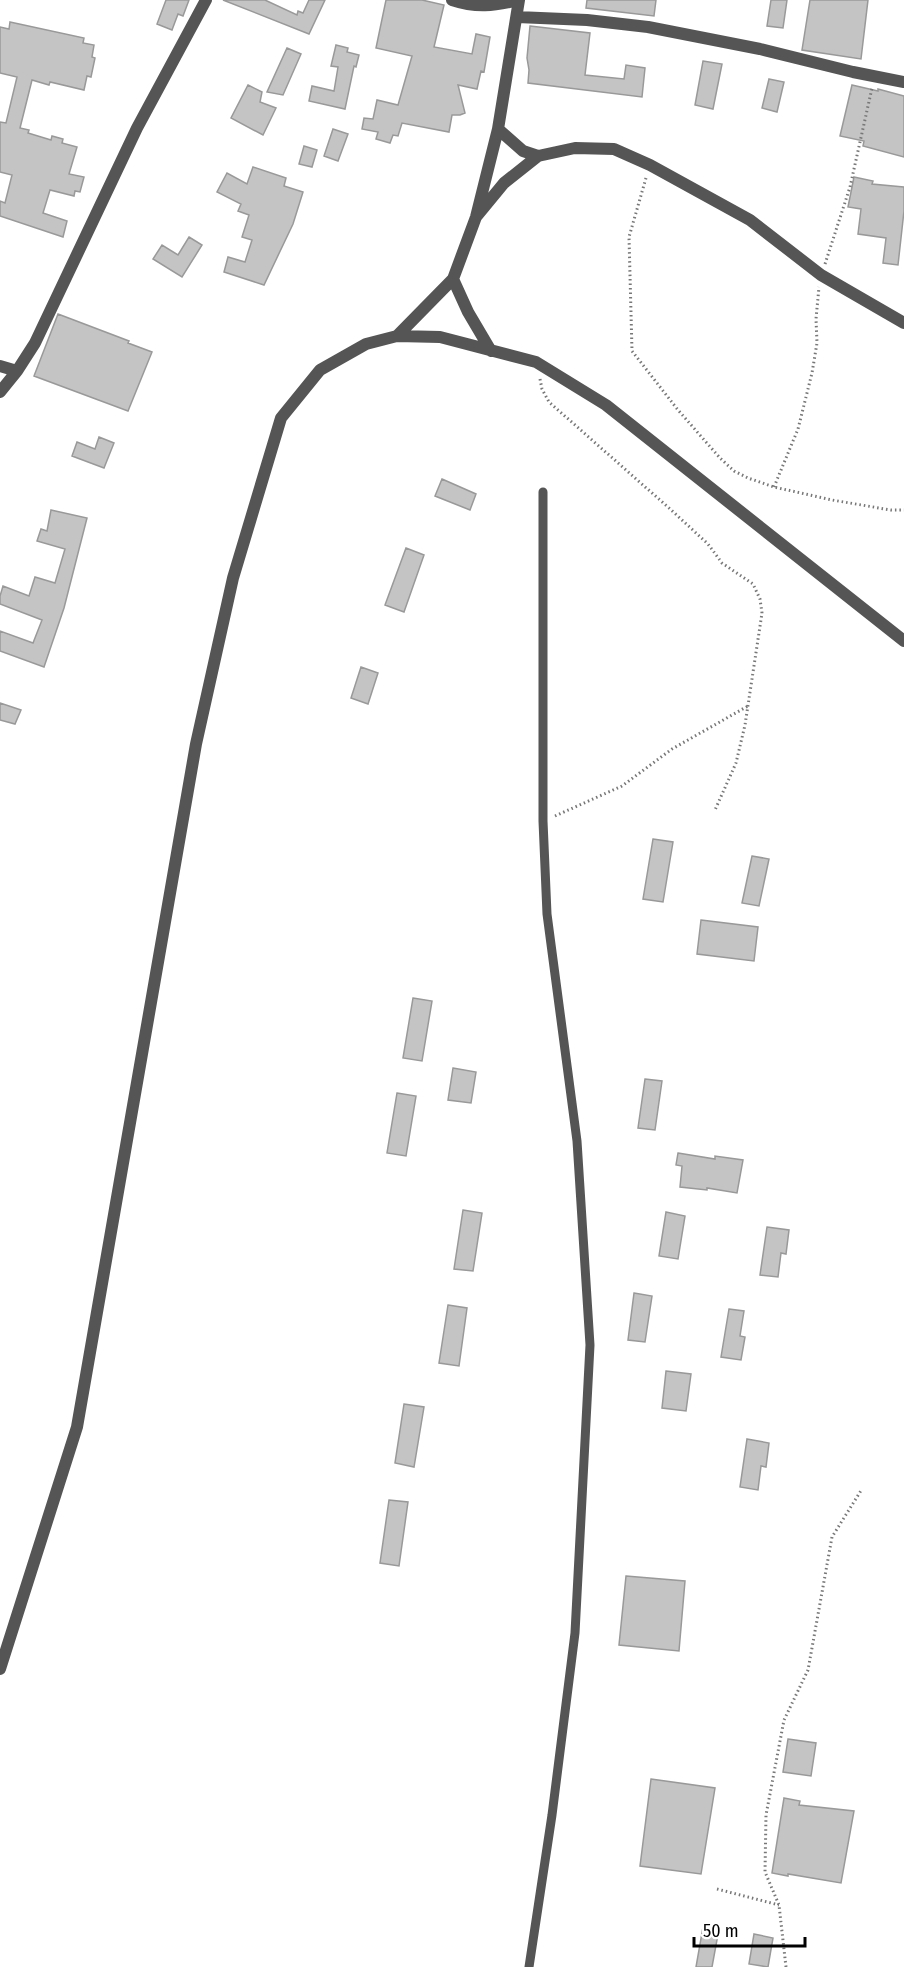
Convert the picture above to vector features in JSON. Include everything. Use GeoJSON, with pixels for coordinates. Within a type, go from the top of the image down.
{"type":"FeatureCollection","features":[{"type":"Feature","properties":{"kind":"street"},"geometry":{"type":"LineString","coordinates":[[0,392],[35,343],[137,128],[206,0]]}},
{"type":"Feature","properties":{"kind":"street"},"geometry":{"type":"LineString","coordinates":[[397,336],[453,279],[476,217],[498,129],[517,17],[518,0],[492,6],[452,0]]}},
{"type":"Feature","properties":{"kind":"street"},"geometry":{"type":"LineString","coordinates":[[517,17],[587,20],[648,27],[760,49],[874,77],[904,82]]}},
{"type":"Feature","properties":{"kind":"street"},"geometry":{"type":"LineString","coordinates":[[498,129],[522,151],[538,156]]}},
{"type":"Feature","properties":{"kind":"street"},"geometry":{"type":"LineString","coordinates":[[476,217],[504,183],[538,156],[575,148],[614,149],[650,165],[750,220],[821,275],[904,323]]}},
{"type":"Feature","properties":{"kind":"street"},"geometry":{"type":"LineString","coordinates":[[453,279],[468,312],[491,351]]}},
{"type":"Feature","properties":{"kind":"street"},"geometry":{"type":"LineString","coordinates":[[0,1669],[77,1427],[196,744],[233,578],[281,418],[320,370],[366,344],[397,336],[440,337],[536,362],[606,405],[904,641]]}},
{"type":"Feature","properties":{"kind":"street"},"geometry":{"type":"LineString","coordinates":[[0,366],[17,371]]}},
{"type":"Feature","properties":{"kind":"lane"},"geometry":{"type":"LineString","coordinates":[[529,1967],[552,1815],[575,1633],[590,1345],[577,1141],[546,914],[543,821],[543,492]]}},
{"type":"Feature","properties":{"kind":"path"},"geometry":{"type":"LineString","coordinates":[[650,165],[629,237],[632,351],[678,410],[734,471],[774,487],[832,500],[904,510]]}},
{"type":"Feature","properties":{"kind":"path"},"geometry":{"type":"LineString","coordinates":[[542,389],[549,402],[708,544],[722,563],[753,584],[760,599],[762,613],[748,706],[736,763],[715,810]]}},
{"type":"Feature","properties":{"kind":"path"},"geometry":{"type":"LineString","coordinates":[[543,821],[622,786],[672,749],[748,706]]}},
{"type":"Feature","properties":{"kind":"path"},"geometry":{"type":"LineString","coordinates":[[786,1967],[779,1905],[765,1872],[766,1815],[784,1720],[808,1670],[832,1537],[862,1490]]}},
{"type":"Feature","properties":{"kind":"path"},"geometry":{"type":"LineString","coordinates":[[717,1889],[779,1905]]}},
{"type":"Feature","properties":{"kind":"building"},"geometry":{"type":"Polygon","coordinates":[[[166,0],[189,0],[183,16],[178,14],[172,30],[157,24],[166,0]]]}},
{"type":"Feature","properties":{"kind":"building"},"geometry":{"type":"Polygon","coordinates":[[[223,0],[265,0],[297,15],[298,11],[303,13],[309,0],[325,0],[309,34],[223,0]]]}},
{"type":"Feature","properties":{"kind":"building"},"geometry":{"type":"Polygon","coordinates":[[[386,0],[422,0],[444,5],[434,47],[472,54],[476,34],[490,37],[484,72],[481,71],[477,89],[458,85],[465,113],[452,115],[449,132],[402,123],[398,136],[393,135],[390,143],[376,139],[378,132],[362,129],[364,118],[373,119],[377,100],[398,105],[412,56],[376,48],[386,0]]]}},
{"type":"Feature","properties":{"kind":"building"},"geometry":{"type":"Polygon","coordinates":[[[587,0],[656,0],[654,16],[586,8],[587,0]]]}},
{"type":"Feature","properties":{"kind":"building"},"geometry":{"type":"Polygon","coordinates":[[[771,0],[787,0],[783,28],[767,26],[771,0]]]}},
{"type":"Feature","properties":{"kind":"building"},"geometry":{"type":"Polygon","coordinates":[[[810,0],[868,0],[861,59],[802,50],[810,0]]]}},
{"type":"Feature","properties":{"kind":"building"},"geometry":{"type":"Polygon","coordinates":[[[10,22],[84,38],[83,43],[94,45],[92,57],[95,58],[91,77],[87,76],[84,90],[32,80],[20,128],[51,140],[52,136],[63,139],[62,143],[77,147],[69,174],[84,177],[80,192],[75,191],[74,196],[50,190],[43,213],[67,221],[63,237],[0,216],[0,201],[5,203],[12,175],[0,172],[0,122],[6,123],[17,77],[0,73],[0,27],[9,29],[10,22]]]}},
{"type":"Feature","properties":{"kind":"building"},"geometry":{"type":"Polygon","coordinates":[[[530,26],[590,33],[585,75],[624,79],[626,65],[645,68],[642,97],[528,83],[527,58],[530,26]]]}},
{"type":"Feature","properties":{"kind":"building"},"geometry":{"type":"Polygon","coordinates":[[[336,45],[348,48],[347,52],[359,55],[356,67],[354,66],[345,109],[309,101],[312,86],[334,91],[338,67],[331,66],[336,45]]]}},
{"type":"Feature","properties":{"kind":"building"},"geometry":{"type":"Polygon","coordinates":[[[287,48],[301,54],[283,95],[267,92],[287,48]]]}},
{"type":"Feature","properties":{"kind":"building"},"geometry":{"type":"Polygon","coordinates":[[[703,61],[722,64],[713,109],[695,105],[703,61]]]}},
{"type":"Feature","properties":{"kind":"building"},"geometry":{"type":"Polygon","coordinates":[[[769,79],[784,82],[777,112],[762,108],[769,79]]]}},
{"type":"Feature","properties":{"kind":"building"},"geometry":{"type":"Polygon","coordinates":[[[248,85],[262,92],[260,102],[276,108],[263,135],[231,118],[248,85]]]}},
{"type":"Feature","properties":{"kind":"building"},"geometry":{"type":"Polygon","coordinates":[[[852,85],[904,96],[904,157],[863,146],[864,141],[840,136],[852,85]]]}},
{"type":"Feature","properties":{"kind":"building"},"geometry":{"type":"Polygon","coordinates":[[[333,129],[348,134],[338,161],[324,156],[333,129]]]}},
{"type":"Feature","properties":{"kind":"building"},"geometry":{"type":"Polygon","coordinates":[[[304,146],[317,150],[312,167],[299,164],[304,146]]]}},
{"type":"Feature","properties":{"kind":"building"},"geometry":{"type":"Polygon","coordinates":[[[253,167],[286,178],[284,186],[303,192],[293,224],[264,285],[224,272],[228,257],[245,262],[252,240],[242,237],[249,215],[238,211],[241,204],[217,192],[227,173],[247,184],[253,167]]]}},
{"type":"Feature","properties":{"kind":"building"},"geometry":{"type":"Polygon","coordinates":[[[854,177],[873,181],[872,184],[904,187],[904,211],[898,265],[883,263],[886,238],[858,234],[861,209],[848,207],[854,177]]]}},
{"type":"Feature","properties":{"kind":"building"},"geometry":{"type":"Polygon","coordinates":[[[189,237],[202,245],[182,277],[153,259],[162,245],[178,255],[189,237]]]}},
{"type":"Feature","properties":{"kind":"building"},"geometry":{"type":"Polygon","coordinates":[[[58,314],[152,352],[128,411],[34,376],[58,314]]]}},
{"type":"Feature","properties":{"kind":"building"},"geometry":{"type":"Polygon","coordinates":[[[99,437],[114,443],[104,468],[72,456],[77,442],[95,449],[99,437]]]}},
{"type":"Feature","properties":{"kind":"building"},"geometry":{"type":"Polygon","coordinates":[[[442,479],[476,494],[470,510],[435,496],[442,479]]]}},
{"type":"Feature","properties":{"kind":"building"},"geometry":{"type":"Polygon","coordinates":[[[51,510],[87,518],[64,608],[44,667],[0,651],[0,631],[33,643],[42,620],[0,604],[0,596],[3,586],[29,596],[35,577],[55,583],[65,549],[37,541],[41,529],[47,531],[51,510]]]}},
{"type":"Feature","properties":{"kind":"building"},"geometry":{"type":"Polygon","coordinates":[[[406,548],[424,555],[404,612],[385,605],[406,548]]]}},
{"type":"Feature","properties":{"kind":"building"},"geometry":{"type":"Polygon","coordinates":[[[361,667],[378,673],[368,704],[351,698],[361,667]]]}},
{"type":"Feature","properties":{"kind":"building"},"geometry":{"type":"Polygon","coordinates":[[[0,703],[21,710],[15,724],[0,720],[0,703]]]}},
{"type":"Feature","properties":{"kind":"building"},"geometry":{"type":"Polygon","coordinates":[[[653,839],[673,842],[663,902],[643,899],[653,839]]]}},
{"type":"Feature","properties":{"kind":"building"},"geometry":{"type":"Polygon","coordinates":[[[752,856],[769,859],[759,906],[742,903],[752,856]]]}},
{"type":"Feature","properties":{"kind":"building"},"geometry":{"type":"Polygon","coordinates":[[[701,920],[758,927],[754,961],[697,954],[701,920]]]}},
{"type":"Feature","properties":{"kind":"building"},"geometry":{"type":"Polygon","coordinates":[[[413,998],[432,1001],[422,1061],[403,1058],[413,998]]]}},
{"type":"Feature","properties":{"kind":"building"},"geometry":{"type":"Polygon","coordinates":[[[453,1068],[476,1072],[471,1103],[448,1100],[453,1068]]]}},
{"type":"Feature","properties":{"kind":"building"},"geometry":{"type":"Polygon","coordinates":[[[645,1079],[662,1081],[655,1130],[638,1128],[645,1079]]]}},
{"type":"Feature","properties":{"kind":"building"},"geometry":{"type":"Polygon","coordinates":[[[397,1093],[416,1096],[406,1156],[387,1153],[397,1093]]]}},
{"type":"Feature","properties":{"kind":"building"},"geometry":{"type":"Polygon","coordinates":[[[678,1153],[715,1159],[715,1156],[743,1160],[737,1193],[707,1188],[707,1190],[680,1187],[682,1166],[676,1165],[678,1153]]]}},
{"type":"Feature","properties":{"kind":"building"},"geometry":{"type":"Polygon","coordinates":[[[463,1210],[482,1213],[473,1271],[454,1269],[463,1210]]]}},
{"type":"Feature","properties":{"kind":"building"},"geometry":{"type":"Polygon","coordinates":[[[666,1212],[685,1216],[678,1259],[659,1256],[666,1212]]]}},
{"type":"Feature","properties":{"kind":"building"},"geometry":{"type":"Polygon","coordinates":[[[767,1227],[789,1230],[786,1254],[781,1253],[778,1277],[760,1275],[767,1227]]]}},
{"type":"Feature","properties":{"kind":"building"},"geometry":{"type":"Polygon","coordinates":[[[634,1293],[652,1296],[645,1342],[628,1340],[634,1293]]]}},
{"type":"Feature","properties":{"kind":"building"},"geometry":{"type":"Polygon","coordinates":[[[448,1305],[467,1308],[459,1366],[439,1363],[448,1305]]]}},
{"type":"Feature","properties":{"kind":"building"},"geometry":{"type":"Polygon","coordinates":[[[729,1309],[744,1311],[740,1336],[745,1337],[741,1360],[721,1357],[729,1309]]]}},
{"type":"Feature","properties":{"kind":"building"},"geometry":{"type":"Polygon","coordinates":[[[666,1371],[691,1374],[686,1411],[662,1408],[666,1371]]]}},
{"type":"Feature","properties":{"kind":"building"},"geometry":{"type":"Polygon","coordinates":[[[404,1404],[424,1407],[414,1467],[395,1463],[404,1404]]]}},
{"type":"Feature","properties":{"kind":"building"},"geometry":{"type":"Polygon","coordinates":[[[747,1439],[769,1443],[766,1467],[761,1466],[758,1490],[740,1487],[747,1439]]]}},
{"type":"Feature","properties":{"kind":"building"},"geometry":{"type":"Polygon","coordinates":[[[389,1500],[408,1502],[399,1566],[380,1563],[389,1500]]]}},
{"type":"Feature","properties":{"kind":"building"},"geometry":{"type":"Polygon","coordinates":[[[626,1576],[685,1581],[679,1651],[619,1645],[626,1576]]]}},
{"type":"Feature","properties":{"kind":"building"},"geometry":{"type":"Polygon","coordinates":[[[788,1739],[816,1743],[811,1776],[783,1772],[788,1739]]]}},
{"type":"Feature","properties":{"kind":"building"},"geometry":{"type":"Polygon","coordinates":[[[651,1779],[715,1788],[701,1874],[640,1866],[651,1779]]]}},
{"type":"Feature","properties":{"kind":"building"},"geometry":{"type":"Polygon","coordinates":[[[784,1798],[800,1801],[799,1805],[854,1811],[841,1883],[772,1873],[784,1798]]]}},
{"type":"Feature","properties":{"kind":"building"},"geometry":{"type":"Polygon","coordinates":[[[703,1927],[719,1929],[712,1967],[696,1967],[703,1927]]]}},
{"type":"Feature","properties":{"kind":"building"},"geometry":{"type":"Polygon","coordinates":[[[754,1934],[773,1938],[768,1967],[749,1964],[754,1934]]]}}]}
